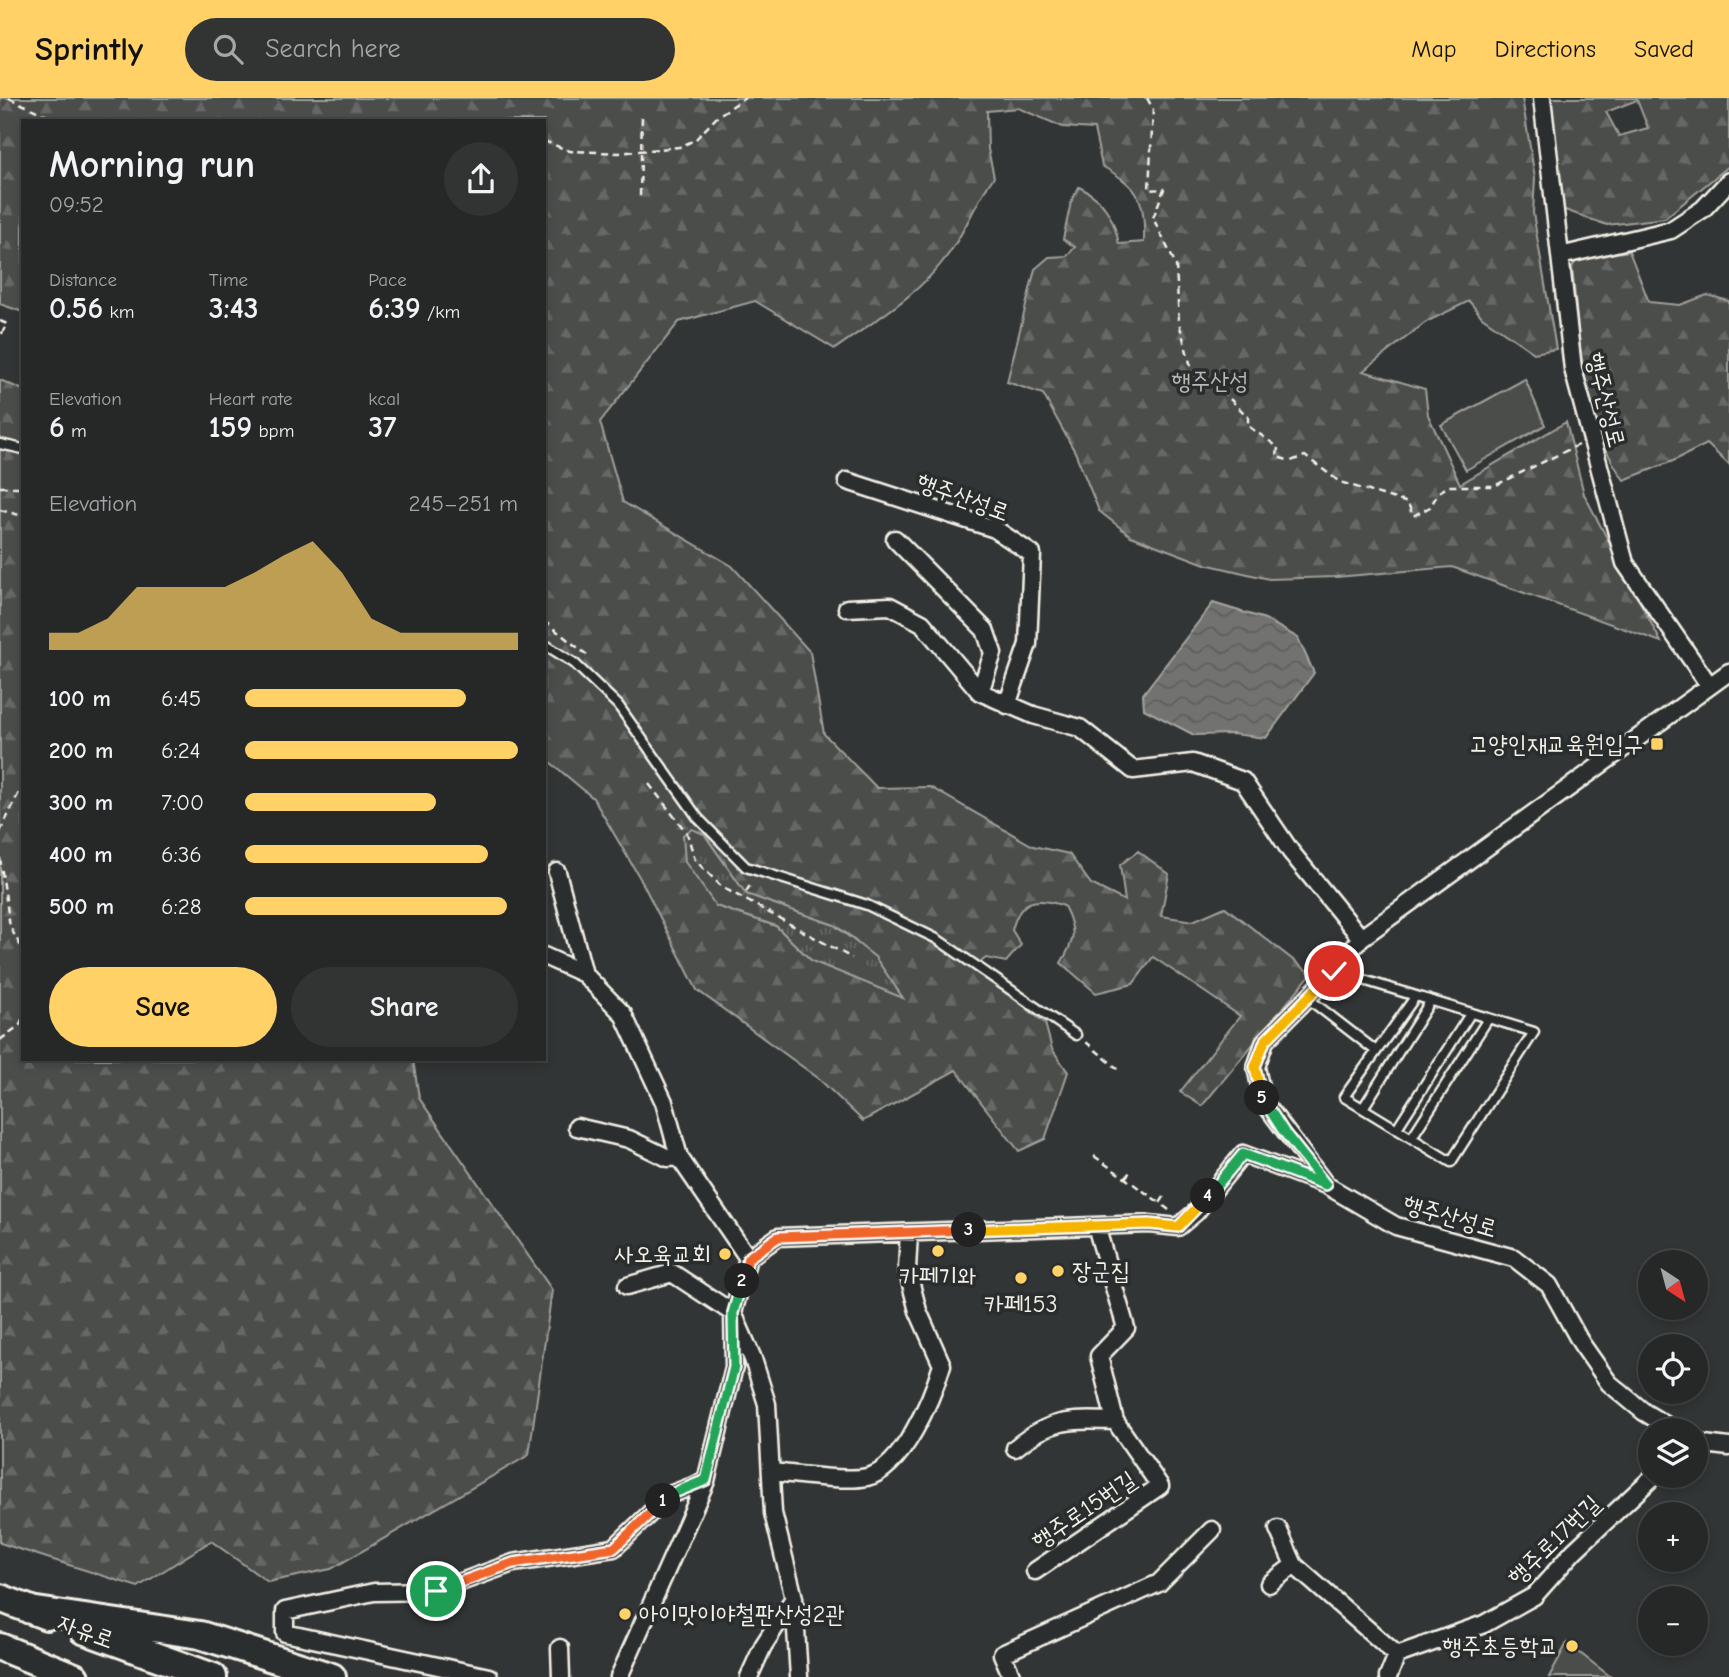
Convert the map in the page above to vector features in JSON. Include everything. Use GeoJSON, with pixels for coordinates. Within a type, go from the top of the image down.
{"type":"FeatureCollection","features":[{"type":"Feature","properties":{"kind":"highway","name":"자유로"},"geometry":{"type":"LineString","coordinates":[[0,1598],[213,1677]]}},
{"type":"Feature","properties":{"kind":"highway"},"geometry":{"type":"LineString","coordinates":[[30,1610],[200,1635],[332,1677]]}},
{"type":"Feature","properties":{"kind":"highway","name":"자유로"},"geometry":{"type":"LineString","coordinates":[[0,1647],[75,1677]]}},
{"type":"Feature","properties":{"kind":"street","name":"행주산성로"},"geometry":{"type":"LineString","coordinates":[[1542,98],[1573,369],[1625,563],[1709,685]]}},
{"type":"Feature","properties":{"kind":"street"},"geometry":{"type":"LineString","coordinates":[[1560,256],[1671,230],[1703,209],[1729,181]]}},
{"type":"Feature","properties":{"kind":"street","name":"행주산성로"},"geometry":{"type":"LineString","coordinates":[[848,481],[995,529],[1032,554],[1028,644],[1007,705]]}},
{"type":"Feature","properties":{"kind":"street"},"geometry":{"type":"LineString","coordinates":[[895,538],[985,630],[993,653],[980,692]]}},
{"type":"Feature","properties":{"kind":"street"},"geometry":{"type":"LineString","coordinates":[[847,608],[890,606],[922,623],[980,692],[1033,715],[1080,728],[1133,770],[1193,763],[1243,781],[1291,852],[1361,938]]}},
{"type":"Feature","properties":{"kind":"street","name":"행주산성로"},"geometry":{"type":"LineString","coordinates":[[1654,1418],[1609,1383],[1581,1343],[1549,1285],[1514,1258],[1396,1226],[1326,1185],[1263,1101],[1255,1067],[1265,1041],[1334,971],[1361,938],[1729,672]]}},
{"type":"Feature","properties":{"kind":"street"},"geometry":{"type":"LineString","coordinates":[[557,872],[584,974]]}},
{"type":"Feature","properties":{"kind":"street"},"geometry":{"type":"LineString","coordinates":[[546,957],[584,974],[623,1014],[664,1102],[679,1157],[748,1258]]}},
{"type":"Feature","properties":{"kind":"street"},"geometry":{"type":"LineString","coordinates":[[577,1127],[629,1139],[668,1158],[679,1157]]}},
{"type":"Feature","properties":{"kind":"street"},"geometry":{"type":"LineString","coordinates":[[619,1677],[706,1480],[734,1367],[733,1313],[748,1258],[778,1237],[1149,1224],[1178,1227],[1196,1212],[1243,1154],[1326,1185]]}},
{"type":"Feature","properties":{"kind":"street","name":"행주로15번길"},"geometry":{"type":"LineString","coordinates":[[1035,1571],[1160,1486],[1115,1421],[1099,1356],[1126,1328],[1096,1226]]}},
{"type":"Feature","properties":{"kind":"street"},"geometry":{"type":"LineString","coordinates":[[771,1472],[865,1478],[885,1471],[901,1452],[936,1387],[942,1366],[940,1354],[918,1311],[907,1269],[909,1233]]}},
{"type":"Feature","properties":{"kind":"street"},"geometry":{"type":"LineString","coordinates":[[628,1286],[673,1273],[733,1313],[767,1404],[773,1513],[794,1598],[799,1677]]}},
{"type":"Feature","properties":{"kind":"street"},"geometry":{"type":"LineString","coordinates":[[1015,1448],[1038,1429],[1077,1420],[1115,1421]]}},
{"type":"Feature","properties":{"kind":"street"},"geometry":{"type":"LineString","coordinates":[[1708,1444],[1729,1447]]}},
{"type":"Feature","properties":{"kind":"street"},"geometry":{"type":"LineString","coordinates":[[489,1677],[285,1633],[285,1611],[374,1592],[436,1591],[513,1563],[614,1548],[669,1495],[706,1480]]}},
{"type":"Feature","properties":{"kind":"street","name":"행주로17번길"},"geometry":{"type":"LineString","coordinates":[[1397,1655],[1484,1624],[1534,1596],[1574,1551],[1641,1488]]}},
{"type":"Feature","properties":{"kind":"street"},"geometry":{"type":"LineString","coordinates":[[1279,1529],[1294,1564],[1397,1655],[1388,1677]]}},
{"type":"Feature","properties":{"kind":"street"},"geometry":{"type":"LineString","coordinates":[[1012,1677],[1002,1654],[1159,1583],[1212,1530]]}},
{"type":"Feature","properties":{"kind":"street"},"geometry":{"type":"LineString","coordinates":[[1269,1584],[1294,1564]]}},
{"type":"Feature","properties":{"kind":"street"},"geometry":{"type":"LineString","coordinates":[[749,1677],[763,1646],[794,1598]]}},
{"type":"Feature","properties":{"kind":"street"},"geometry":{"type":"LineString","coordinates":[[560,1648],[561,1677]]}},
{"type":"Feature","properties":{"kind":"lane"},"geometry":{"type":"LineString","coordinates":[[0,444],[21,449]]}},
{"type":"Feature","properties":{"kind":"lane"},"geometry":{"type":"LineString","coordinates":[[546,645],[573,663],[618,705],[698,818],[746,867],[867,905],[937,939],[1076,1035]]}},
{"type":"Feature","properties":{"kind":"lane"},"geometry":{"type":"LineString","coordinates":[[1334,971],[1415,998],[1534,1032],[1451,1162],[1344,1097],[1415,998]]}},
{"type":"Feature","properties":{"kind":"lane"},"geometry":{"type":"LineString","coordinates":[[1306,997],[1376,1051]]}},
{"type":"Feature","properties":{"kind":"lane"},"geometry":{"type":"LineString","coordinates":[[1363,1108],[1430,1002]]}},
{"type":"Feature","properties":{"kind":"lane"},"geometry":{"type":"LineString","coordinates":[[1397,1128],[1470,1014]]}},
{"type":"Feature","properties":{"kind":"lane"},"geometry":{"type":"LineString","coordinates":[[1412,1137],[1488,1019]]}},
{"type":"Feature","properties":{"kind":"path"},"geometry":{"type":"LineString","coordinates":[[9,98],[54,119]]}},
{"type":"Feature","properties":{"kind":"path"},"geometry":{"type":"LineString","coordinates":[[546,142],[570,151],[641,151],[679,147],[695,140],[719,115],[745,98]]}},
{"type":"Feature","properties":{"kind":"path"},"geometry":{"type":"LineString","coordinates":[[1147,98],[1153,109],[1149,190],[1164,189],[1153,218],[1176,265],[1179,323],[1193,374],[1220,389],[1248,416],[1248,426],[1278,447],[1277,457],[1292,461],[1305,456],[1340,481],[1408,503],[1413,516],[1430,506],[1439,492],[1449,485],[1494,486],[1592,439]]}},
{"type":"Feature","properties":{"kind":"path"},"geometry":{"type":"LineString","coordinates":[[640,196],[642,115]]}},
{"type":"Feature","properties":{"kind":"path"},"geometry":{"type":"LineString","coordinates":[[0,321],[7,324],[0,337]]}},
{"type":"Feature","properties":{"kind":"path"},"geometry":{"type":"LineString","coordinates":[[0,487],[21,487]]}},
{"type":"Feature","properties":{"kind":"path"},"geometry":{"type":"LineString","coordinates":[[0,510],[21,515]]}},
{"type":"Feature","properties":{"kind":"path"},"geometry":{"type":"LineString","coordinates":[[546,623],[591,658]]}},
{"type":"Feature","properties":{"kind":"path"},"geometry":{"type":"LineString","coordinates":[[649,783],[687,833],[695,860],[715,881],[742,900],[852,958]]}},
{"type":"Feature","properties":{"kind":"path"},"geometry":{"type":"LineString","coordinates":[[0,832],[21,788]]}},
{"type":"Feature","properties":{"kind":"path"},"geometry":{"type":"LineString","coordinates":[[0,858],[10,927],[21,946]]}},
{"type":"Feature","properties":{"kind":"path"},"geometry":{"type":"LineString","coordinates":[[0,1040],[21,1022]]}},
{"type":"Feature","properties":{"kind":"path"},"geometry":{"type":"LineString","coordinates":[[1076,1035],[1118,1069]]}},
{"type":"Feature","properties":{"kind":"path"},"geometry":{"type":"LineString","coordinates":[[1094,1156],[1160,1203]]}},
{"type":"Feature","properties":{"kind":"path"},"geometry":{"type":"LineString","coordinates":[[1125,1178],[1130,1172]]}},
{"type":"Feature","properties":{"kind":"green space","name":"행주산성"},"geometry":{"type":"Polygon","coordinates":[[[0,98],[1522,98],[1535,178],[1533,213],[1556,349],[1534,353],[1482,317],[1469,301],[1426,322],[1363,371],[1425,389],[1428,415],[1460,484],[1566,422],[1584,494],[1661,642],[1452,567],[1336,577],[1269,579],[1205,564],[1131,536],[1099,511],[1075,452],[1043,394],[1007,382],[1035,269],[1049,257],[1067,256],[1075,247],[1063,239],[1071,202],[1079,187],[1095,197],[1106,210],[1119,244],[1144,242],[1141,205],[1138,196],[1125,181],[1102,166],[1094,129],[1063,127],[1018,108],[987,111],[988,149],[994,177],[954,246],[909,296],[835,349],[755,301],[679,322],[600,422],[623,502],[732,566],[810,652],[824,734],[877,788],[930,787],[1033,846],[1069,854],[1091,884],[1125,901],[1120,865],[1138,851],[1169,874],[1161,916],[1193,921],[1225,907],[1311,974],[1202,1106],[1180,1092],[1240,1016],[1153,957],[1133,984],[1096,993],[1061,963],[1073,936],[1064,906],[1045,901],[1030,903],[1019,912],[1012,930],[1021,945],[1006,962],[986,958],[974,967],[1045,1023],[1052,1049],[1068,1072],[1045,1139],[1019,1151],[956,1070],[863,1121],[818,1078],[697,990],[641,880],[593,798],[546,759],[546,119],[21,119],[21,311],[0,304],[0,98]],[[704,834],[716,906],[776,926],[812,961],[902,997],[853,938],[834,925],[746,894],[704,834]]]}},
{"type":"Feature","properties":{"kind":"green space"},"geometry":{"type":"Polygon","coordinates":[[[1551,98],[1729,98],[1729,166],[1665,218],[1607,225],[1562,209],[1551,98]],[[1637,100],[1606,112],[1619,136],[1648,128],[1637,100]]]}},
{"type":"Feature","properties":{"kind":"green space"},"geometry":{"type":"Polygon","coordinates":[[[1629,251],[1649,302],[1680,305],[1707,295],[1729,301],[1729,465],[1707,444],[1624,480],[1609,457],[1598,432],[1584,378],[1572,267],[1578,259],[1629,251]]]}},
{"type":"Feature","properties":{"kind":"green space"},"geometry":{"type":"Polygon","coordinates":[[[1525,379],[1545,425],[1466,470],[1441,425],[1525,379]]]}},
{"type":"Feature","properties":{"kind":"green space"},"geometry":{"type":"Polygon","coordinates":[[[0,380],[21,389],[21,1061],[413,1061],[419,1098],[552,1290],[529,1455],[331,1569],[268,1582],[211,1541],[138,1587],[0,1543],[0,380]]]}},
{"type":"Feature","properties":{"kind":"green space"},"geometry":{"type":"Polygon","coordinates":[[[692,829],[704,834],[746,894],[834,925],[875,957],[903,998],[812,961],[776,926],[716,906],[685,862],[683,835],[692,829]]]}},
{"type":"Feature","properties":{"kind":"green space"},"geometry":{"type":"Polygon","coordinates":[[[1567,1643],[1611,1677],[1549,1677],[1567,1643]]]}},
{"type":"Feature","properties":{"kind":"water"},"geometry":{"type":"Polygon","coordinates":[[[1213,603],[1265,619],[1298,638],[1314,673],[1266,738],[1233,734],[1194,735],[1144,709],[1143,694],[1213,603]]]}},
{"type":"Feature","properties":{"kind":"place","name":"고양인재교육원입구"},"geometry":{"type":"Point","coordinates":[1657,744]}},
{"type":"Feature","properties":{"kind":"place","name":"카페기와"},"geometry":{"type":"Point","coordinates":[938,1251]}},
{"type":"Feature","properties":{"kind":"place","name":"사오육교회"},"geometry":{"type":"Point","coordinates":[725,1254]}},
{"type":"Feature","properties":{"kind":"place","name":"장군집"},"geometry":{"type":"Point","coordinates":[1058,1271]}},
{"type":"Feature","properties":{"kind":"place","name":"카페153"},"geometry":{"type":"Point","coordinates":[1021,1278]}},
{"type":"Feature","properties":{"kind":"place","name":"아이맛이야철판산성2관"},"geometry":{"type":"Point","coordinates":[625,1614]}},
{"type":"Feature","properties":{"kind":"place","name":"행주초등학교"},"geometry":{"type":"Point","coordinates":[1572,1646]}},
{"type":"Feature","properties":{"kind":"route"},"geometry":{"type":"LineString","coordinates":[[436,1591],[513,1563],[614,1548],[669,1495],[706,1480],[734,1367],[733,1313],[748,1258],[778,1237],[1149,1224],[1178,1227],[1196,1212],[1243,1154],[1326,1185],[1263,1101],[1255,1067],[1265,1041],[1334,971]]}}]}
